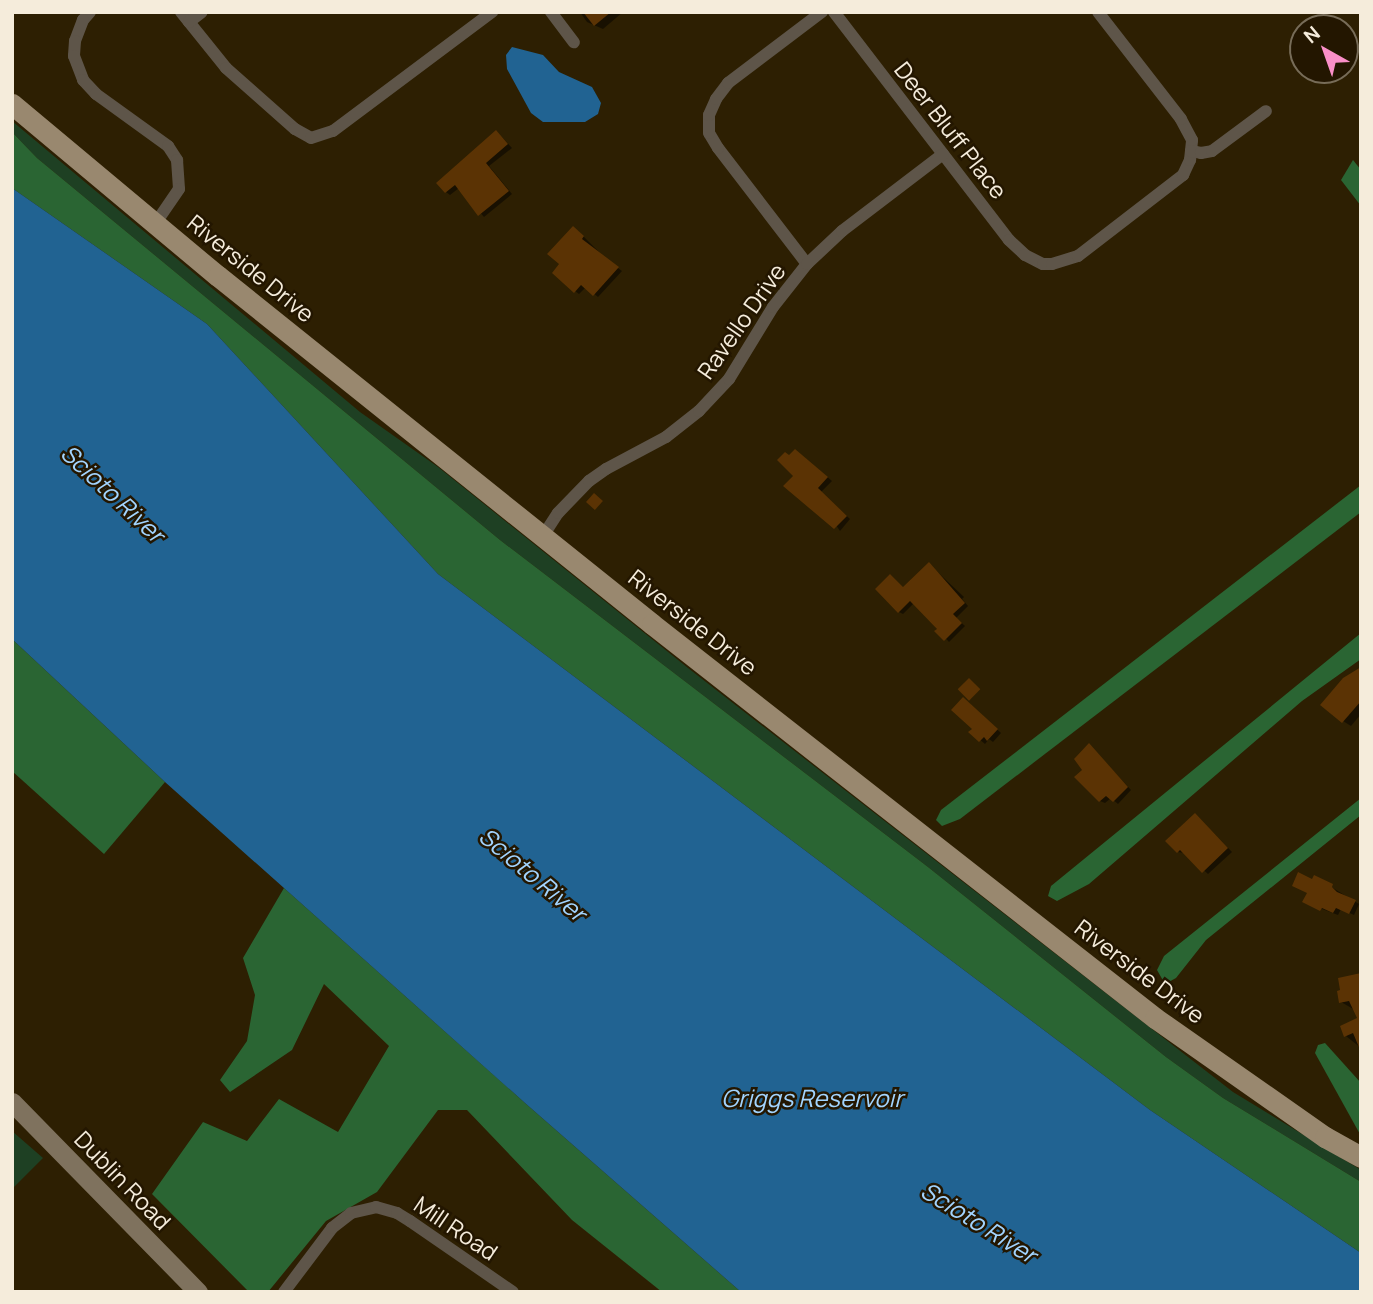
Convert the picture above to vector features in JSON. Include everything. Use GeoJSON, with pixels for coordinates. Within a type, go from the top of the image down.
{"type":"FeatureCollection","features":[{"type":"Feature","properties":{"kind":"main road","name":"Riverside Drive"},"geometry":{"type":"LineString","coordinates":[[12,104],[155,225],[543,536],[1155,1018],[1325,1137],[1361,1157]]}},
{"type":"Feature","properties":{"kind":"main road","name":"Dublin Road"},"geometry":{"type":"LineString","coordinates":[[12,1102],[198,1292]]}},
{"type":"Feature","properties":{"kind":"street"},"geometry":{"type":"LineString","coordinates":[[90,12],[83,20],[75,41],[74,56],[88,88],[167,146],[177,160],[179,189],[155,225]]}},
{"type":"Feature","properties":{"kind":"street"},"geometry":{"type":"LineString","coordinates":[[202,12],[185,17],[226,68],[295,129],[311,138],[333,131],[492,12]]}},
{"type":"Feature","properties":{"kind":"street"},"geometry":{"type":"LineString","coordinates":[[551,12],[574,42]]}},
{"type":"Feature","properties":{"kind":"street"},"geometry":{"type":"LineString","coordinates":[[807,264],[718,148],[709,133],[709,116],[716,99],[728,83],[822,12]]}},
{"type":"Feature","properties":{"kind":"street","name":"Deer Bluff Place"},"geometry":{"type":"LineString","coordinates":[[834,12],[1009,240],[1044,264],[1063,262],[1078,256],[1182,175],[1188,167],[1191,150]]}},
{"type":"Feature","properties":{"kind":"street"},"geometry":{"type":"LineString","coordinates":[[1098,12],[1181,119],[1192,140],[1191,150],[1201,153],[1212,151],[1266,111]]}},
{"type":"Feature","properties":{"kind":"street","name":"Ravello Drive"},"geometry":{"type":"LineString","coordinates":[[543,536],[558,513],[589,481],[666,437],[716,394],[743,358],[773,307],[807,264],[842,231],[943,154]]}},
{"type":"Feature","properties":{"kind":"street","name":"Mill Road"},"geometry":{"type":"LineString","coordinates":[[284,1292],[332,1228],[351,1213],[376,1207],[410,1220],[513,1292]]}},
{"type":"Feature","properties":{"kind":"green space"},"geometry":{"type":"Polygon","coordinates":[[[12,121],[360,412],[438,467],[688,668],[1233,1092],[1361,1170],[1361,1182],[1223,1098],[1166,1057],[928,867],[500,540],[37,158],[12,132],[12,121]]]}},
{"type":"Feature","properties":{"kind":"green space"},"geometry":{"type":"Polygon","coordinates":[[[12,132],[37,158],[500,540],[928,867],[1166,1057],[1223,1098],[1361,1182],[1361,1253],[1150,1110],[438,574],[207,324],[12,188],[12,132]]]}},
{"type":"Feature","properties":{"kind":"green space"},"geometry":{"type":"Polygon","coordinates":[[[1353,160],[1361,170],[1361,206],[1341,180],[1353,160]]]}},
{"type":"Feature","properties":{"kind":"green space"},"geometry":{"type":"Polygon","coordinates":[[[1361,485],[1361,512],[960,819],[942,826],[936,820],[941,810],[1361,485]]]}},
{"type":"Feature","properties":{"kind":"green space"},"geometry":{"type":"Polygon","coordinates":[[[1361,633],[1361,659],[1302,701],[1089,884],[1057,901],[1048,896],[1051,886],[1361,633]]]}},
{"type":"Feature","properties":{"kind":"green space"},"geometry":{"type":"Polygon","coordinates":[[[12,639],[165,782],[104,854],[12,771],[12,639]]]}},
{"type":"Feature","properties":{"kind":"green space"},"geometry":{"type":"Polygon","coordinates":[[[1361,798],[1361,815],[1206,940],[1176,978],[1165,984],[1157,970],[1164,956],[1361,798]]]}},
{"type":"Feature","properties":{"kind":"green space"},"geometry":{"type":"Polygon","coordinates":[[[284,888],[741,1292],[662,1292],[572,1220],[467,1110],[438,1110],[377,1192],[326,1221],[268,1292],[249,1292],[152,1194],[203,1122],[247,1141],[279,1099],[338,1132],[389,1046],[324,984],[292,1050],[230,1092],[220,1080],[247,1041],[255,995],[243,958],[284,888]]]}},
{"type":"Feature","properties":{"kind":"green space"},"geometry":{"type":"Polygon","coordinates":[[[1325,1043],[1361,1083],[1361,1136],[1315,1053],[1318,1045],[1325,1043]]]}},
{"type":"Feature","properties":{"kind":"green space"},"geometry":{"type":"Polygon","coordinates":[[[12,1131],[43,1158],[12,1189],[12,1131]]]}},
{"type":"Feature","properties":{"kind":"water"},"geometry":{"type":"Polygon","coordinates":[[[512,47],[543,55],[559,72],[592,87],[601,103],[598,114],[585,122],[543,122],[531,113],[507,69],[506,55],[512,47]]]}},
{"type":"Feature","properties":{"kind":"water","name":"Griggs Reservoir"},"geometry":{"type":"Polygon","coordinates":[[[12,188],[207,324],[438,574],[1150,1110],[1361,1253],[1361,1292],[741,1292],[165,782],[12,639],[12,188]]]}},
{"type":"Feature","properties":{"kind":"building"},"geometry":{"type":"Polygon","coordinates":[[[583,12],[611,12],[594,26],[583,12]]]}},
{"type":"Feature","properties":{"kind":"building"},"geometry":{"type":"Polygon","coordinates":[[[496,130],[508,144],[486,163],[509,191],[478,216],[455,185],[445,193],[436,183],[496,130]]]}},
{"type":"Feature","properties":{"kind":"building"},"geometry":{"type":"Polygon","coordinates":[[[573,226],[584,236],[582,239],[619,267],[593,296],[581,285],[574,293],[552,273],[559,264],[547,254],[573,226]]]}},
{"type":"Feature","properties":{"kind":"building"},"geometry":{"type":"Polygon","coordinates":[[[795,449],[828,477],[818,488],[847,516],[834,529],[783,486],[793,476],[777,460],[785,452],[789,455],[795,449]]]}},
{"type":"Feature","properties":{"kind":"building"},"geometry":{"type":"Polygon","coordinates":[[[594,493],[603,501],[595,510],[586,502],[594,493]]]}},
{"type":"Feature","properties":{"kind":"building"},"geometry":{"type":"Polygon","coordinates":[[[929,562],[965,603],[953,614],[962,623],[944,641],[934,631],[937,629],[910,601],[898,613],[875,589],[890,574],[903,587],[929,562]]]}},
{"type":"Feature","properties":{"kind":"building"},"geometry":{"type":"Polygon","coordinates":[[[1361,667],[1361,701],[1342,723],[1320,705],[1343,678],[1361,667]]]}},
{"type":"Feature","properties":{"kind":"building"},"geometry":{"type":"Polygon","coordinates":[[[969,678],[980,689],[969,701],[958,689],[969,678]]]}},
{"type":"Feature","properties":{"kind":"building"},"geometry":{"type":"Polygon","coordinates":[[[963,697],[998,729],[987,741],[984,737],[979,742],[968,732],[972,729],[951,710],[963,697]]]}},
{"type":"Feature","properties":{"kind":"building"},"geometry":{"type":"Polygon","coordinates":[[[1089,743],[1128,787],[1113,802],[1106,796],[1099,802],[1074,777],[1082,770],[1074,759],[1089,743]]]}},
{"type":"Feature","properties":{"kind":"building"},"geometry":{"type":"Polygon","coordinates":[[[1195,813],[1228,848],[1202,873],[1180,850],[1177,853],[1165,841],[1195,813]]]}},
{"type":"Feature","properties":{"kind":"building"},"geometry":{"type":"Polygon","coordinates":[[[1298,872],[1312,879],[1314,875],[1333,884],[1332,887],[1337,892],[1356,900],[1349,914],[1336,908],[1333,913],[1322,908],[1320,911],[1302,902],[1307,893],[1292,886],[1298,872]]]}},
{"type":"Feature","properties":{"kind":"building"},"geometry":{"type":"Polygon","coordinates":[[[1361,973],[1361,1052],[1353,1033],[1344,1037],[1340,1026],[1357,1018],[1349,1001],[1339,1003],[1337,991],[1340,990],[1338,978],[1361,973]]]}},
{"type":"Feature","properties":{"kind":"water label","name":"Scioto River"},"geometry":{"type":"Point","coordinates":[113,493]}},
{"type":"Feature","properties":{"kind":"water label","name":"Scioto River"},"geometry":{"type":"Point","coordinates":[533,874]}},
{"type":"Feature","properties":{"kind":"water label","name":"Scioto River"},"geometry":{"type":"Point","coordinates":[979,1222]}}]}
